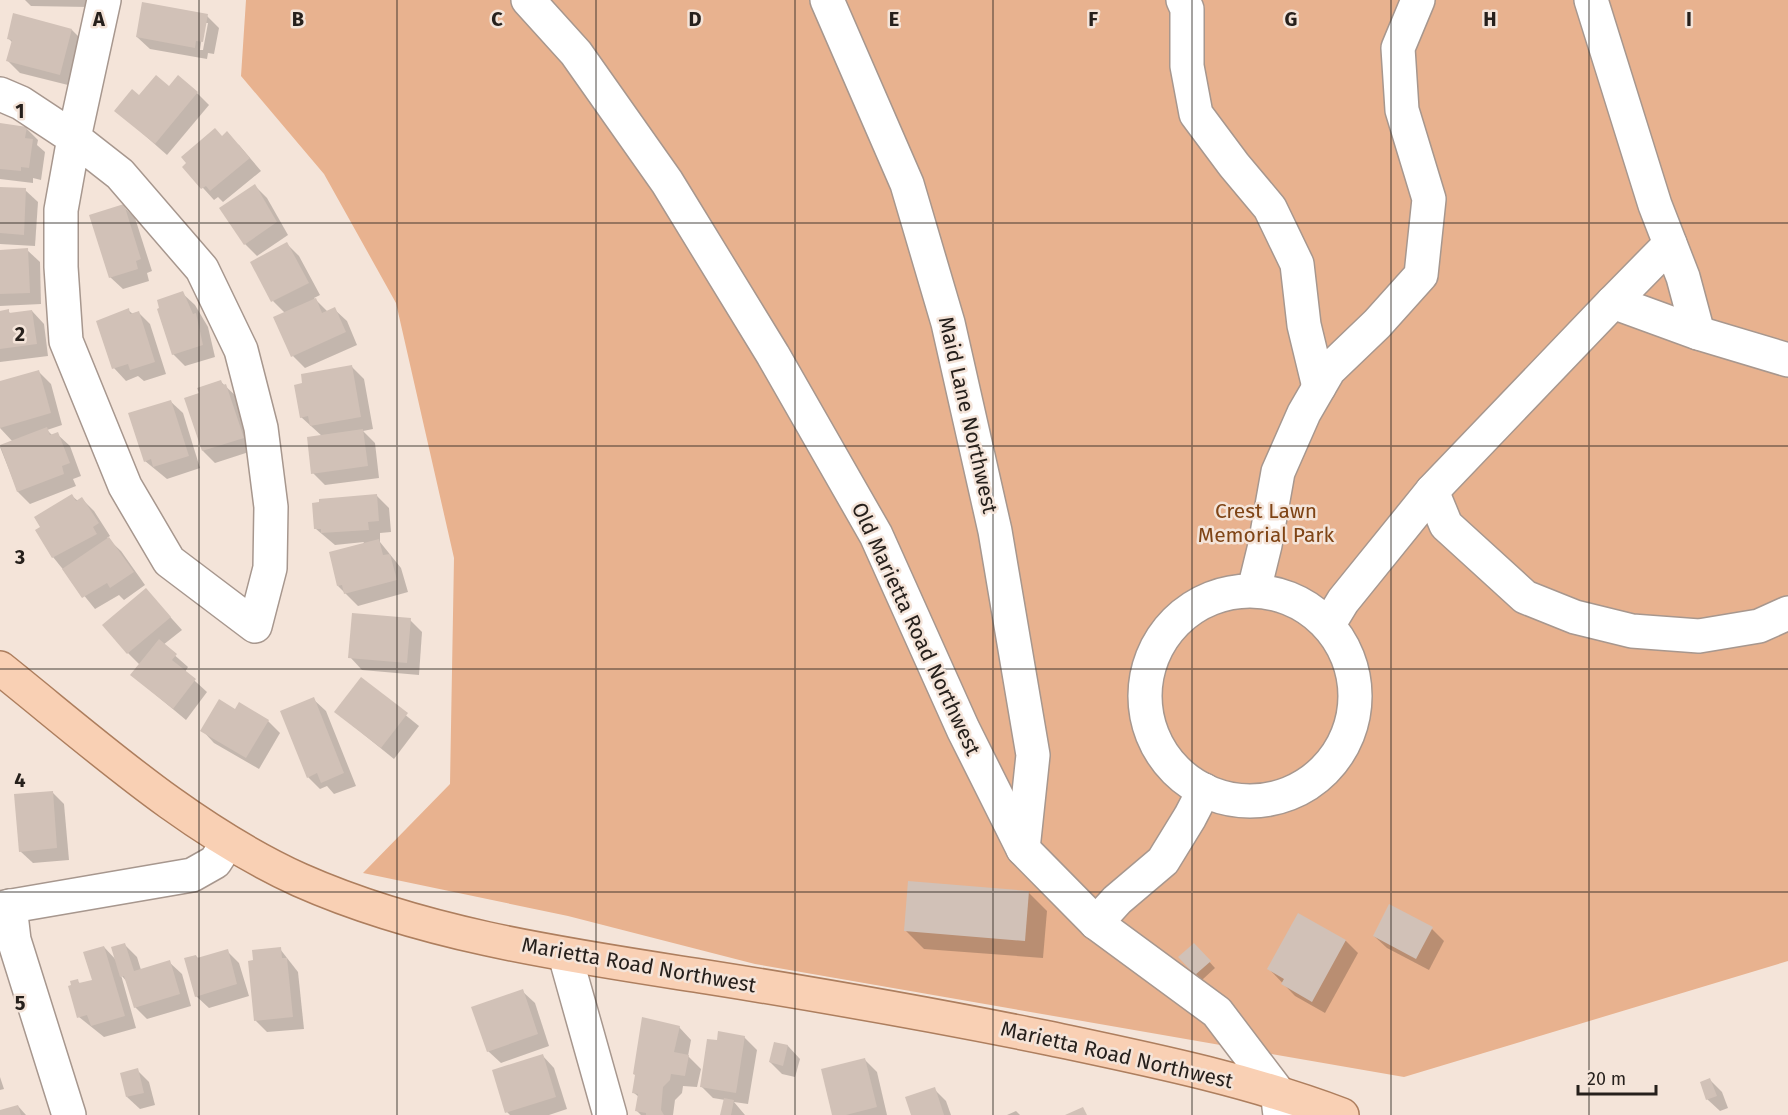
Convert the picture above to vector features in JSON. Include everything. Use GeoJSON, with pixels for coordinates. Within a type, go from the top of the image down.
{"type":"FeatureCollection","features":[{"type":"Feature","properties":{"kind":"main road","name":"Marietta Road Northwest"},"geometry":{"type":"LineString","coordinates":[[0,668],[163,798],[228,842],[301,880],[378,909],[565,955],[885,1005],[1100,1049],[1278,1103],[1342,1115]]}},
{"type":"Feature","properties":{"kind":"street"},"geometry":{"type":"LineString","coordinates":[[0,94],[21,104],[74,138],[120,174],[202,269],[241,350],[261,428],[271,507],[270,568],[255,626],[169,561],[125,486],[66,341],[60,267],[61,210],[74,138],[104,0]]}},
{"type":"Feature","properties":{"kind":"street","name":"Old Marietta Road Northwest"},"geometry":{"type":"LineString","coordinates":[[528,0],[576,53],[667,182],[773,355],[876,535],[963,729],[1023,849],[1096,923],[1217,1012],[1278,1103]]}},
{"type":"Feature","properties":{"kind":"street","name":"Maid Lane Northwest"},"geometry":{"type":"LineString","coordinates":[[827,0],[907,184],[951,334],[995,531],[1033,755],[1023,849]]}},
{"type":"Feature","properties":{"kind":"street"},"geometry":{"type":"LineString","coordinates":[[1183,0],[1187,9],[1187,66],[1196,114],[1270,208],[1297,264],[1304,325],[1319,387]]}},
{"type":"Feature","properties":{"kind":"street"},"geometry":{"type":"LineString","coordinates":[[1254,590],[1265,545],[1278,472],[1304,413],[1329,370],[1377,324],[1420,275],[1429,199],[1402,110],[1398,48],[1418,0]]}},
{"type":"Feature","properties":{"kind":"street"},"geometry":{"type":"LineString","coordinates":[[1591,0],[1655,205],[1683,277],[1698,333]]}},
{"type":"Feature","properties":{"kind":"street"},"geometry":{"type":"LineString","coordinates":[[1329,624],[1343,601],[1432,491],[1670,244]]}},
{"type":"Feature","properties":{"kind":"street"},"geometry":{"type":"LineString","coordinates":[[1613,302],[1698,333],[1788,360]]}},
{"type":"Feature","properties":{"kind":"street"},"geometry":{"type":"LineString","coordinates":[[1432,491],[1446,525],[1525,597],[1575,617],[1632,631],[1699,636],[1760,626],[1788,613]]}},
{"type":"Feature","properties":{"kind":"street"},"geometry":{"type":"LineString","coordinates":[[1254,590],[1286,596],[1329,624],[1355,672],[1355,683],[1353,726],[1324,773],[1278,799],[1232,801],[1192,785],[1161,754],[1148,726],[1144,690],[1148,667],[1164,633],[1178,618],[1209,598],[1254,590]]}},
{"type":"Feature","properties":{"kind":"street"},"geometry":{"type":"LineString","coordinates":[[1096,923],[1117,900],[1163,861],[1204,790]]}},
{"type":"Feature","properties":{"kind":"street"},"geometry":{"type":"LineString","coordinates":[[69,1115],[5,907],[192,875],[215,862],[228,842]]}},
{"type":"Feature","properties":{"kind":"street"},"geometry":{"type":"LineString","coordinates":[[565,955],[610,1115]]}},
{"type":"Feature","properties":{"kind":"green space","name":"Crest Lawn Memorial Park"},"geometry":{"type":"Polygon","coordinates":[[[246,0],[1788,0],[1788,961],[1404,1077],[755,964],[568,916],[363,873],[450,784],[454,558],[396,303],[324,174],[241,76],[246,0]]]}},
{"type":"Feature","properties":{"kind":"building"},"geometry":{"type":"Polygon","coordinates":[[[142,2],[208,14],[203,42],[196,41],[195,48],[136,37],[142,2]]]}},
{"type":"Feature","properties":{"kind":"building"},"geometry":{"type":"Polygon","coordinates":[[[13,13],[72,29],[60,75],[6,61],[12,40],[7,39],[13,13]]]}},
{"type":"Feature","properties":{"kind":"building"},"geometry":{"type":"Polygon","coordinates":[[[156,75],[169,86],[178,75],[198,92],[155,144],[114,111],[132,89],[139,95],[156,75]]]}},
{"type":"Feature","properties":{"kind":"building"},"geometry":{"type":"Polygon","coordinates":[[[0,123],[27,127],[25,138],[33,139],[29,168],[21,167],[21,171],[0,169],[0,123]]]}},
{"type":"Feature","properties":{"kind":"building"},"geometry":{"type":"Polygon","coordinates":[[[215,128],[222,136],[227,131],[250,158],[210,191],[206,186],[201,189],[182,167],[186,163],[181,157],[215,128]]]}},
{"type":"Feature","properties":{"kind":"building"},"geometry":{"type":"Polygon","coordinates":[[[255,184],[277,222],[244,245],[219,208],[255,184]]]}},
{"type":"Feature","properties":{"kind":"building"},"geometry":{"type":"Polygon","coordinates":[[[0,187],[26,188],[24,235],[0,233],[0,187]]]}},
{"type":"Feature","properties":{"kind":"building"},"geometry":{"type":"Polygon","coordinates":[[[124,204],[141,259],[136,261],[138,269],[109,278],[89,215],[124,204]]]}},
{"type":"Feature","properties":{"kind":"building"},"geometry":{"type":"Polygon","coordinates":[[[287,242],[309,283],[271,302],[250,262],[287,242]]]}},
{"type":"Feature","properties":{"kind":"building"},"geometry":{"type":"Polygon","coordinates":[[[28,248],[30,293],[0,294],[0,250],[28,248]]]}},
{"type":"Feature","properties":{"kind":"building"},"geometry":{"type":"Polygon","coordinates":[[[183,291],[193,314],[196,313],[203,345],[172,355],[157,309],[159,308],[157,300],[183,291]]]}},
{"type":"Feature","properties":{"kind":"building"},"geometry":{"type":"Polygon","coordinates":[[[316,298],[322,313],[335,307],[346,332],[291,357],[273,317],[316,298]]]}},
{"type":"Feature","properties":{"kind":"building"},"geometry":{"type":"Polygon","coordinates":[[[129,308],[130,314],[139,311],[155,362],[130,370],[128,364],[112,369],[96,321],[129,308]]]}},
{"type":"Feature","properties":{"kind":"building"},"geometry":{"type":"Polygon","coordinates":[[[9,309],[9,313],[32,310],[37,344],[0,349],[0,311],[9,309]]]}},
{"type":"Feature","properties":{"kind":"building"},"geometry":{"type":"Polygon","coordinates":[[[352,365],[361,417],[310,426],[308,416],[300,418],[294,385],[302,383],[301,374],[352,365]]]}},
{"type":"Feature","properties":{"kind":"building"},"geometry":{"type":"Polygon","coordinates":[[[39,370],[51,413],[0,428],[0,381],[39,370]]]}},
{"type":"Feature","properties":{"kind":"building"},"geometry":{"type":"Polygon","coordinates":[[[221,380],[223,385],[226,384],[244,438],[202,451],[184,398],[199,393],[197,388],[221,380]]]}},
{"type":"Feature","properties":{"kind":"building"},"geometry":{"type":"Polygon","coordinates":[[[171,400],[189,456],[153,467],[151,459],[144,462],[128,413],[171,400]]]}},
{"type":"Feature","properties":{"kind":"building"},"geometry":{"type":"Polygon","coordinates":[[[47,427],[50,435],[58,432],[70,463],[62,466],[64,474],[17,492],[0,445],[47,427]]]}},
{"type":"Feature","properties":{"kind":"building"},"geometry":{"type":"Polygon","coordinates":[[[363,429],[368,466],[311,474],[307,437],[363,429]]]}},
{"type":"Feature","properties":{"kind":"building"},"geometry":{"type":"Polygon","coordinates":[[[72,494],[76,501],[82,497],[99,523],[93,527],[97,534],[52,558],[35,530],[40,527],[34,517],[72,494]]]}},
{"type":"Feature","properties":{"kind":"building"},"geometry":{"type":"Polygon","coordinates":[[[377,494],[379,521],[368,522],[369,530],[321,533],[321,529],[314,529],[312,503],[319,502],[319,499],[377,494]]]}},
{"type":"Feature","properties":{"kind":"building"},"geometry":{"type":"Polygon","coordinates":[[[109,537],[134,572],[110,588],[107,583],[82,598],[62,569],[109,537]]]}},
{"type":"Feature","properties":{"kind":"building"},"geometry":{"type":"Polygon","coordinates":[[[379,539],[383,555],[390,554],[397,580],[344,594],[342,585],[337,586],[329,552],[379,539]]]}},
{"type":"Feature","properties":{"kind":"building"},"geometry":{"type":"Polygon","coordinates":[[[146,588],[171,617],[127,654],[102,625],[146,588]]]}},
{"type":"Feature","properties":{"kind":"building"},"geometry":{"type":"Polygon","coordinates":[[[352,613],[411,618],[407,663],[348,658],[352,613]]]}},
{"type":"Feature","properties":{"kind":"building"},"geometry":{"type":"Polygon","coordinates":[[[159,639],[177,654],[172,660],[196,679],[173,709],[130,675],[159,639]]]}},
{"type":"Feature","properties":{"kind":"building"},"geometry":{"type":"Polygon","coordinates":[[[361,677],[408,713],[381,748],[334,712],[361,677]]]}},
{"type":"Feature","properties":{"kind":"building"},"geometry":{"type":"Polygon","coordinates":[[[314,697],[344,773],[321,783],[317,773],[307,778],[280,711],[314,697]]]}},
{"type":"Feature","properties":{"kind":"building"},"geometry":{"type":"Polygon","coordinates":[[[219,699],[235,709],[239,702],[269,720],[246,758],[200,731],[219,699]]]}},
{"type":"Feature","properties":{"kind":"building"},"geometry":{"type":"Polygon","coordinates":[[[53,791],[57,848],[19,852],[14,794],[53,791]]]}},
{"type":"Feature","properties":{"kind":"building"},"geometry":{"type":"Polygon","coordinates":[[[908,881],[1029,891],[1025,941],[904,931],[908,881]]]}},
{"type":"Feature","properties":{"kind":"building"},"geometry":{"type":"Polygon","coordinates":[[[1389,904],[1433,927],[1416,959],[1373,936],[1389,904]]]}},
{"type":"Feature","properties":{"kind":"building"},"geometry":{"type":"Polygon","coordinates":[[[1298,913],[1346,940],[1312,1002],[1281,984],[1284,979],[1267,969],[1298,913]]]}},
{"type":"Feature","properties":{"kind":"building"},"geometry":{"type":"Polygon","coordinates":[[[125,943],[134,971],[170,960],[180,994],[134,1008],[124,976],[120,977],[111,947],[125,943]]]}},
{"type":"Feature","properties":{"kind":"building"},"geometry":{"type":"Polygon","coordinates":[[[1194,943],[1211,961],[1195,975],[1178,957],[1194,943]]]}},
{"type":"Feature","properties":{"kind":"building"},"geometry":{"type":"Polygon","coordinates":[[[104,946],[125,1016],[91,1026],[87,1015],[77,1018],[68,986],[71,985],[70,981],[78,979],[79,983],[92,980],[83,952],[104,946]]]}},
{"type":"Feature","properties":{"kind":"building"},"geometry":{"type":"Polygon","coordinates":[[[281,947],[282,958],[287,958],[293,1017],[254,1021],[248,961],[253,960],[252,950],[281,947]]]}},
{"type":"Feature","properties":{"kind":"building"},"geometry":{"type":"Polygon","coordinates":[[[228,949],[237,984],[195,997],[184,958],[196,955],[197,958],[228,949]]]}},
{"type":"Feature","properties":{"kind":"building"},"geometry":{"type":"Polygon","coordinates":[[[523,989],[538,1034],[487,1052],[471,1007],[523,989]]]}},
{"type":"Feature","properties":{"kind":"building"},"geometry":{"type":"Polygon","coordinates":[[[642,1017],[680,1026],[674,1052],[689,1055],[685,1076],[671,1074],[670,1080],[663,1087],[661,1110],[664,1115],[646,1115],[646,1113],[635,1111],[638,1094],[632,1093],[635,1075],[633,1074],[642,1017]]]}},
{"type":"Feature","properties":{"kind":"building"},"geometry":{"type":"Polygon","coordinates":[[[718,1031],[745,1036],[736,1093],[700,1087],[707,1039],[717,1040],[718,1031]]]}},
{"type":"Feature","properties":{"kind":"building"},"geometry":{"type":"Polygon","coordinates":[[[774,1042],[788,1045],[783,1066],[769,1062],[774,1042]]]}},
{"type":"Feature","properties":{"kind":"building"},"geometry":{"type":"Polygon","coordinates":[[[543,1054],[556,1097],[505,1113],[492,1070],[543,1054]]]}},
{"type":"Feature","properties":{"kind":"building"},"geometry":{"type":"Polygon","coordinates":[[[865,1058],[877,1107],[846,1115],[832,1115],[821,1069],[865,1058]]]}},
{"type":"Feature","properties":{"kind":"building"},"geometry":{"type":"Polygon","coordinates":[[[138,1068],[144,1093],[126,1097],[120,1073],[138,1068]]]}},
{"type":"Feature","properties":{"kind":"building"},"geometry":{"type":"Polygon","coordinates":[[[1710,1078],[1717,1096],[1706,1100],[1700,1082],[1710,1078]]]}},
{"type":"Feature","properties":{"kind":"building"},"geometry":{"type":"Polygon","coordinates":[[[935,1087],[944,1115],[911,1115],[905,1097],[935,1087]]]}},
{"type":"Feature","properties":{"kind":"building"},"geometry":{"type":"Polygon","coordinates":[[[724,1098],[734,1100],[731,1115],[720,1115],[724,1098]]]}},
{"type":"Feature","properties":{"kind":"building"},"geometry":{"type":"Polygon","coordinates":[[[18,1105],[21,1115],[0,1115],[0,1110],[18,1105]]]}},
{"type":"Feature","properties":{"kind":"building"},"geometry":{"type":"Polygon","coordinates":[[[1083,1107],[1087,1115],[1065,1115],[1083,1107]]]}}]}
